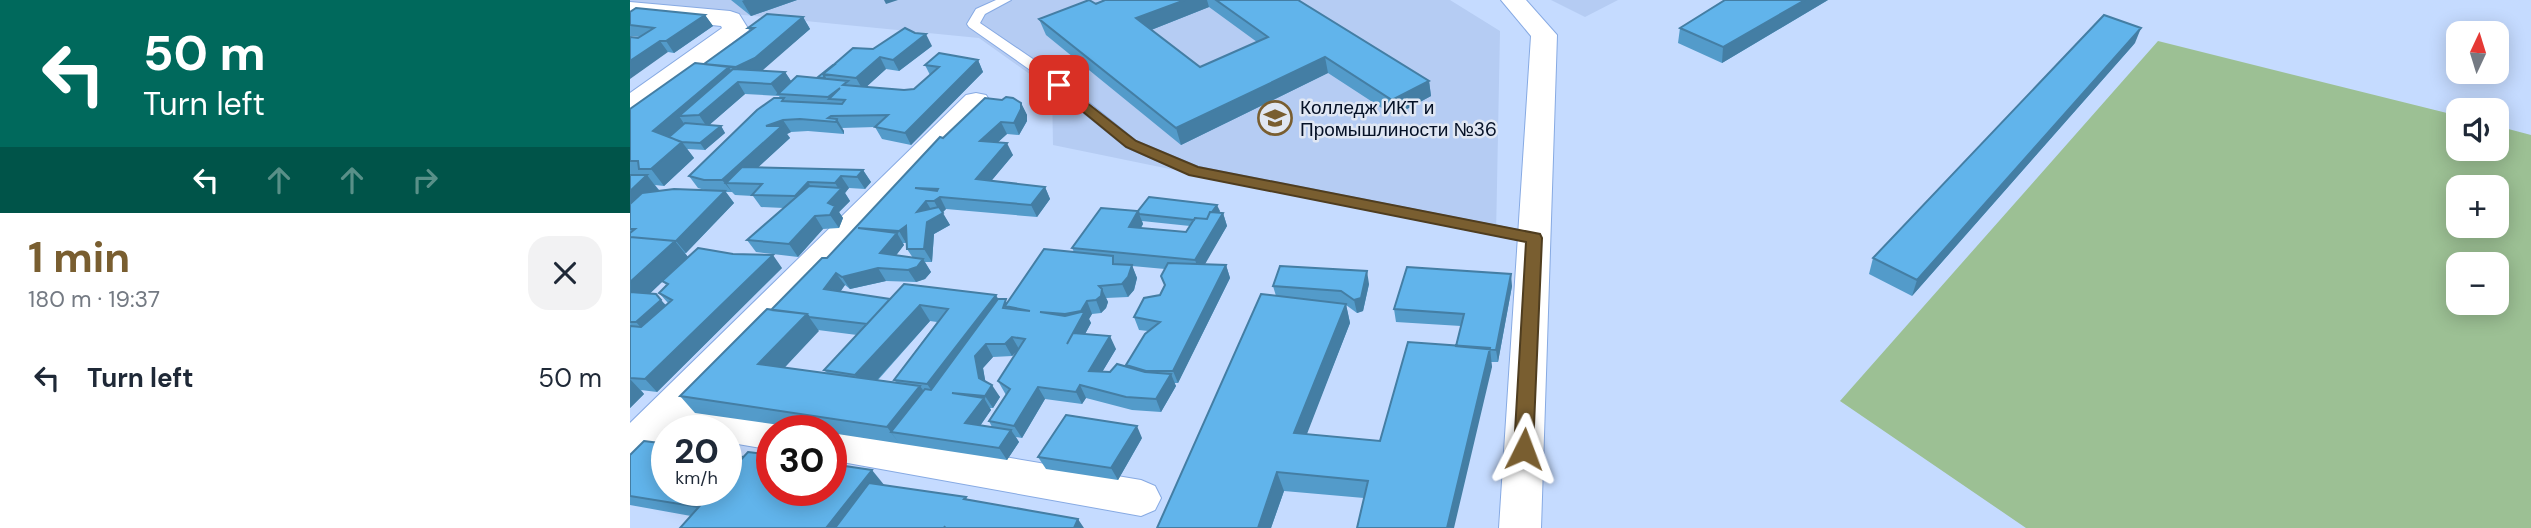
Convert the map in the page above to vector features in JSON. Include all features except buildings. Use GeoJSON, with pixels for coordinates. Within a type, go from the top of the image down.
{"type":"FeatureCollection","features":[{"type":"Feature","properties":{"kind":"street"},"geometry":{"type":"LineString","coordinates":[[1513,0],[1544,35],[1520,528]]}},
{"type":"Feature","properties":{"kind":"street"},"geometry":{"type":"LineString","coordinates":[[630,9],[730,19],[736,30],[630,106]]}},
{"type":"Feature","properties":{"kind":"street"},"geometry":{"type":"LineString","coordinates":[[662,415],[976,101]]}},
{"type":"Feature","properties":{"kind":"street"},"geometry":{"type":"LineString","coordinates":[[630,448],[651,426]]}},
{"type":"Feature","properties":{"kind":"street"},"geometry":{"type":"LineString","coordinates":[[847,447],[1141,498]]}},
{"type":"Feature","properties":{"kind":"lane"},"geometry":{"type":"LineString","coordinates":[[1005,0],[980,12],[973,24],[1041,71],[1131,144],[1194,171],[1534,238]]}},
{"type":"Feature","properties":{"kind":"shaded area","name":"Колледж ИКТ и Промышлиности №36"},"geometry":{"type":"Polygon","coordinates":[[[630,0],[1450,0],[1500,31],[1496,236],[1053,145],[1052,90],[979,38],[630,4],[630,0]]]}},
{"type":"Feature","properties":{"kind":"shaded area"},"geometry":{"type":"Polygon","coordinates":[[[1551,0],[1618,0],[1585,17],[1551,0]]]}},
{"type":"Feature","properties":{"kind":"green space"},"geometry":{"type":"Polygon","coordinates":[[[2158,41],[2446,113],[2446,161],[2509,161],[2509,129],[2531,135],[2531,528],[2026,528],[1840,401],[2158,41]]]}},
{"type":"Feature","properties":{"kind":"place","name":"Колледж ИКТ и Промышлиности №36"},"geometry":{"type":"Point","coordinates":[1275,118]}},
{"type":"Feature","properties":{"kind":"route"},"geometry":{"type":"LineString","coordinates":[[1059,85],[1131,144],[1194,171],[1534,238],[1524,449]]}}]}
